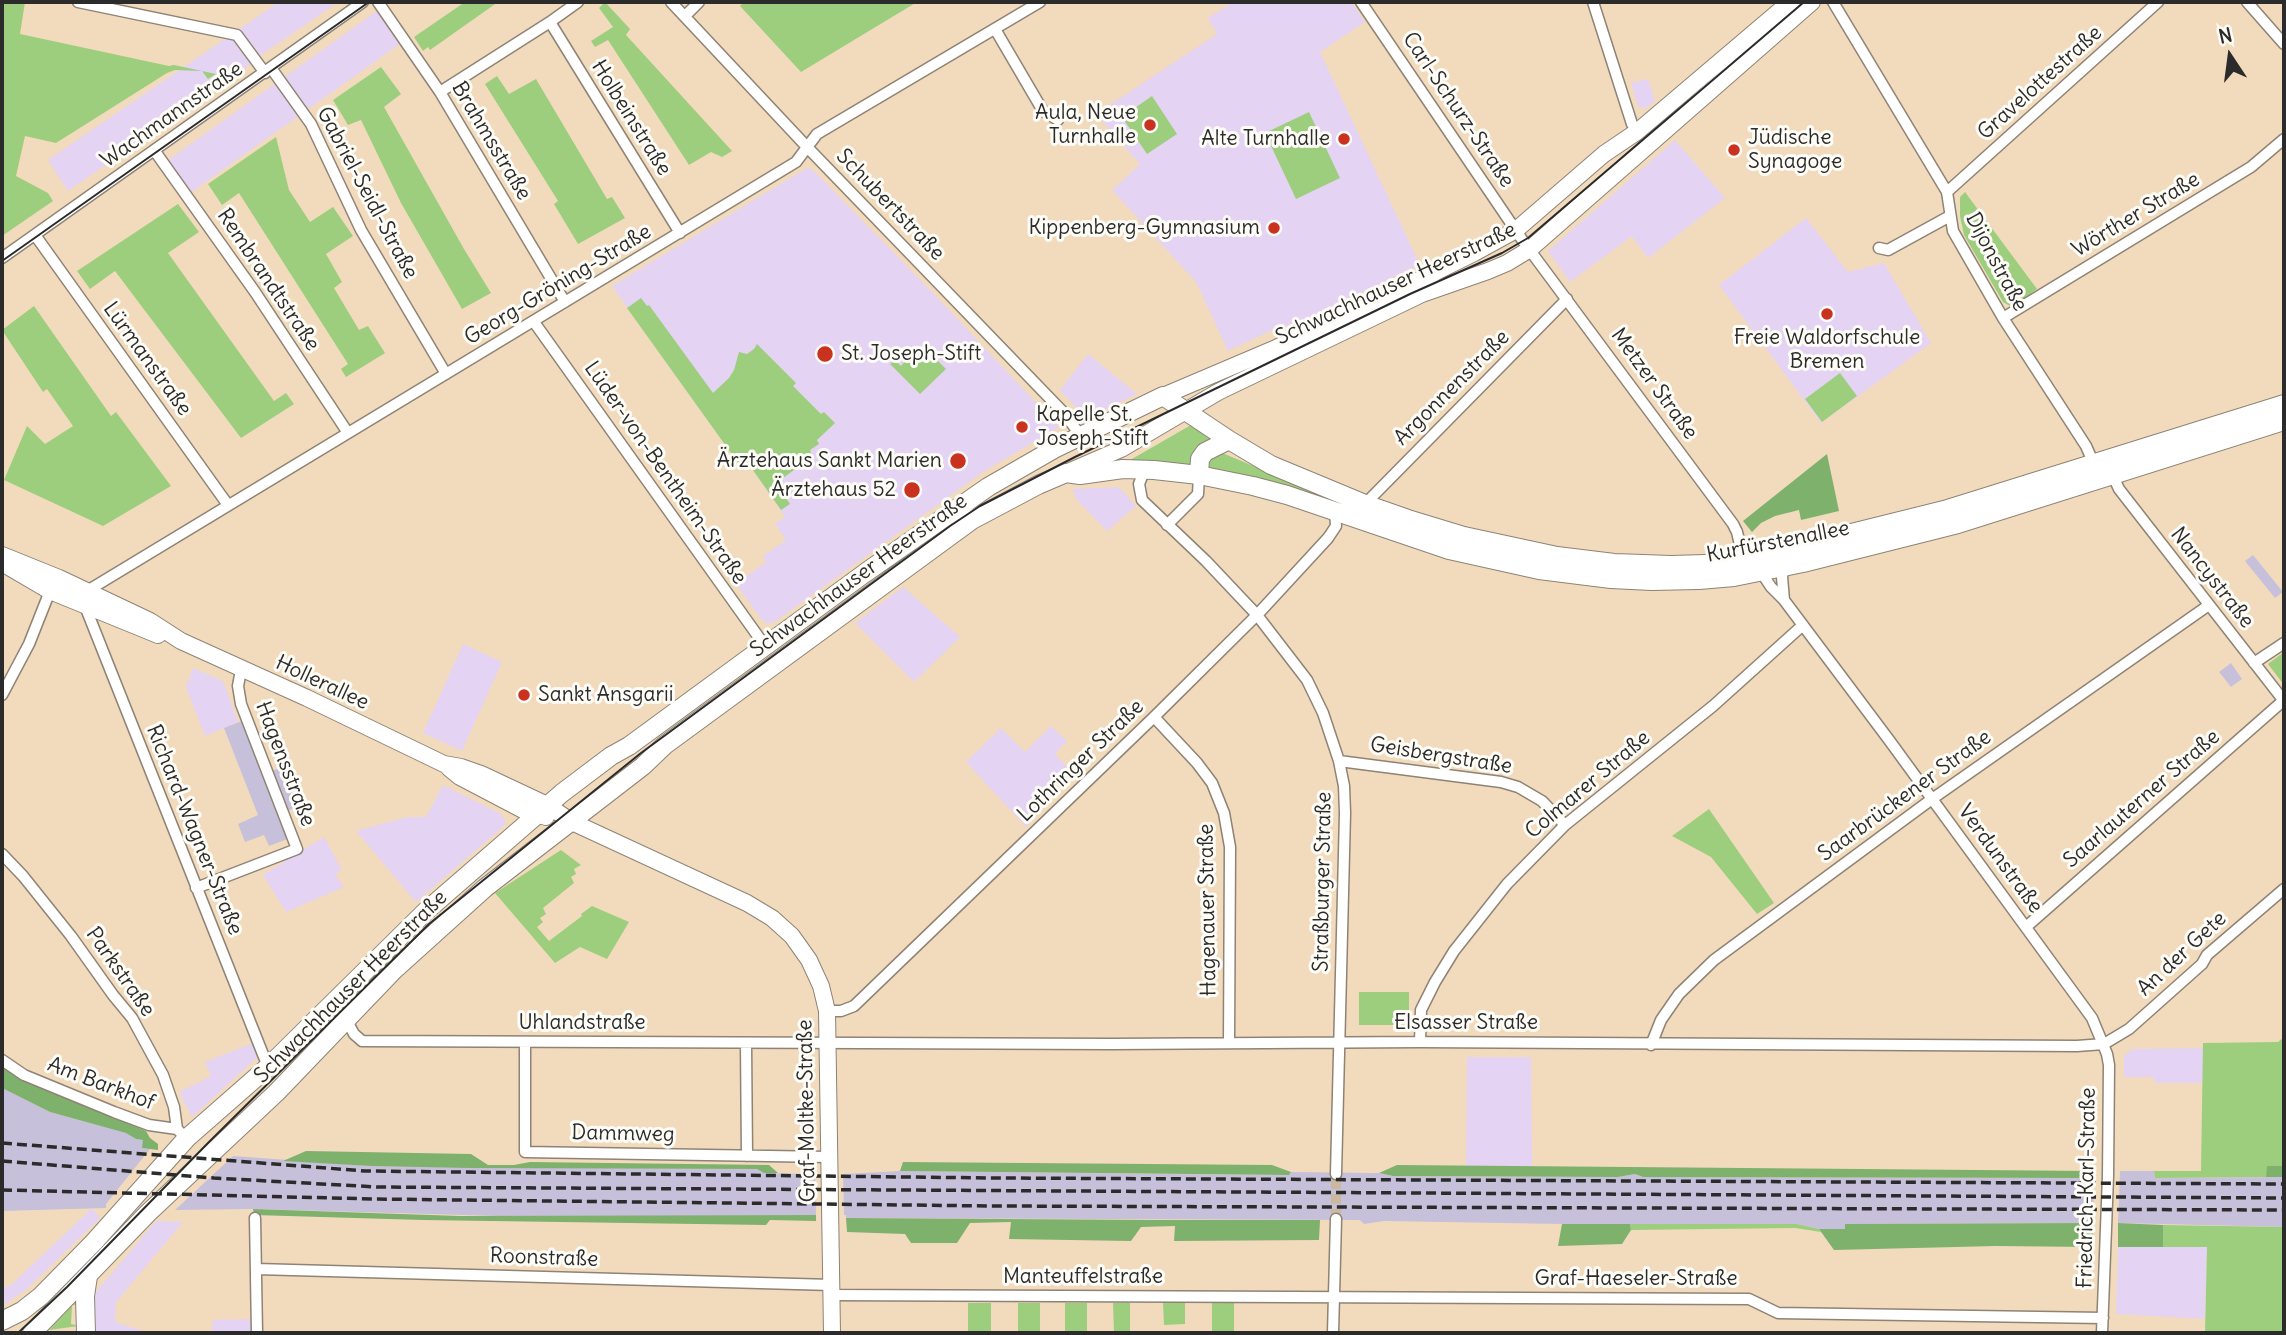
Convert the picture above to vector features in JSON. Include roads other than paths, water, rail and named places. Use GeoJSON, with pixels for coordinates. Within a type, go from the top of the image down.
{"type":"FeatureCollection","features":[{"type":"Feature","properties":{"kind":"main road","name":"Schwachhauser Heerstraße"},"geometry":{"type":"LineString","coordinates":[[32,1333],[148,1213],[276,1093],[394,970],[468,903],[643,766],[665,745],[972,520],[1038,485],[1121,449],[1218,392],[1410,300],[1503,265],[1522,239],[1604,153],[1638,131],[1790,2]]}},
{"type":"Feature","properties":{"kind":"main road","name":"Schwachhauser Heerstraße"},"geometry":{"type":"LineString","coordinates":[[6,1319],[41,1296],[70,1267],[182,1134],[268,1067],[426,911],[541,810],[611,756],[629,746],[988,487],[1054,449],[1163,396],[1377,301],[1474,253],[1522,239],[1812,2]]}},
{"type":"Feature","properties":{"kind":"main road","name":"Kurfürstenallee"},"geometry":{"type":"LineString","coordinates":[[1163,396],[1271,465],[1365,504],[1464,536],[1557,556],[1614,563],[1671,565],[1706,564],[1799,547],[1944,510],[2284,404]]}},
{"type":"Feature","properties":{"kind":"main road","name":"Kurfürstenallee"},"geometry":{"type":"LineString","coordinates":[[1066,473],[1080,475],[1145,469],[1199,475],[1253,486],[1449,550],[1539,570],[1574,576],[1652,581],[1699,580],[1761,572],[1958,524],[2284,421]]}},
{"type":"Feature","properties":{"kind":"main road"},"geometry":{"type":"LineString","coordinates":[[1199,475],[1200,459],[1205,452],[1229,440]]}},
{"type":"Feature","properties":{"kind":"main road","name":"Hollerallee"},"geometry":{"type":"LineString","coordinates":[[2,555],[146,631],[181,642],[307,698],[444,764],[460,777],[572,822]]}},
{"type":"Feature","properties":{"kind":"main road","name":"Hollerallee"},"geometry":{"type":"LineString","coordinates":[[2,563],[50,591],[86,599]]}},
{"type":"Feature","properties":{"kind":"main road","name":"Graf-Moltke-Straße"},"geometry":{"type":"LineString","coordinates":[[572,822],[747,903],[772,918],[792,936],[810,960],[821,986],[827,1011],[832,1333]]}},
{"type":"Feature","properties":{"kind":"main road"},"geometry":{"type":"LineString","coordinates":[[86,1333],[85,1296],[88,1276]]}},
{"type":"Feature","properties":{"kind":"street","name":"Gabriel-Seidl-Straße"},"geometry":{"type":"LineString","coordinates":[[78,2],[237,35],[312,124],[361,230],[446,374]]}},
{"type":"Feature","properties":{"kind":"street","name":"Wachmannstraße"},"geometry":{"type":"LineString","coordinates":[[2,258],[363,2]]}},
{"type":"Feature","properties":{"kind":"street","name":"Brahmsstraße"},"geometry":{"type":"LineString","coordinates":[[378,2],[440,92],[565,302]]}},
{"type":"Feature","properties":{"kind":"street"},"geometry":{"type":"LineString","coordinates":[[440,92],[578,2]]}},
{"type":"Feature","properties":{"kind":"street","name":"Schubertstraße"},"geometry":{"type":"LineString","coordinates":[[671,2],[1064,413],[1081,436]]}},
{"type":"Feature","properties":{"kind":"street"},"geometry":{"type":"LineString","coordinates":[[685,16],[699,2]]}},
{"type":"Feature","properties":{"kind":"street","name":"Georg-Gröning-Straße"},"geometry":{"type":"LineString","coordinates":[[86,599],[228,505],[796,162],[817,134],[1040,2]]}},
{"type":"Feature","properties":{"kind":"street","name":"Carl-Schurz-Straße"},"geometry":{"type":"LineString","coordinates":[[1361,2],[1522,239]]}},
{"type":"Feature","properties":{"kind":"street"},"geometry":{"type":"LineString","coordinates":[[1593,2],[1632,124],[1638,131]]}},
{"type":"Feature","properties":{"kind":"street","name":"Dijonstraße"},"geometry":{"type":"LineString","coordinates":[[1833,2],[1947,192],[1953,231],[2003,318],[2086,446],[2094,464]]}},
{"type":"Feature","properties":{"kind":"street","name":"Gravelottestraße"},"geometry":{"type":"LineString","coordinates":[[1947,192],[2158,2]]}},
{"type":"Feature","properties":{"kind":"street"},"geometry":{"type":"LineString","coordinates":[[2247,2],[2284,44]]}},
{"type":"Feature","properties":{"kind":"street","name":"Holbeinstraße"},"geometry":{"type":"LineString","coordinates":[[550,22],[680,233]]}},
{"type":"Feature","properties":{"kind":"street"},"geometry":{"type":"LineString","coordinates":[[995,29],[1043,111],[1058,120]]}},
{"type":"Feature","properties":{"kind":"street","name":"Wörther Straße"},"geometry":{"type":"LineString","coordinates":[[2003,318],[2251,167],[2284,139]]}},
{"type":"Feature","properties":{"kind":"street","name":"Rembrandtstraße"},"geometry":{"type":"LineString","coordinates":[[154,150],[254,292],[348,433]]}},
{"type":"Feature","properties":{"kind":"street"},"geometry":{"type":"LineString","coordinates":[[1878,248],[1888,250],[1950,216]]}},
{"type":"Feature","properties":{"kind":"street","name":"Lürmanstraße"},"geometry":{"type":"LineString","coordinates":[[35,235],[228,505]]}},
{"type":"Feature","properties":{"kind":"street","name":"Metzer Straße"},"geometry":{"type":"LineString","coordinates":[[1522,239],[1732,524],[1737,532],[1743,558]]}},
{"type":"Feature","properties":{"kind":"street","name":"Argonnenstraße"},"geometry":{"type":"LineString","coordinates":[[1365,504],[1567,299]]}},
{"type":"Feature","properties":{"kind":"street","name":"Lüder-von-Bentheim-Straße"},"geometry":{"type":"LineString","coordinates":[[534,322],[765,646]]}},
{"type":"Feature","properties":{"kind":"street","name":"Straßburger Straße"},"geometry":{"type":"LineString","coordinates":[[1145,469],[1139,484],[1142,500],[1206,561],[1257,615],[1307,680],[1323,713],[1339,761],[1344,786],[1345,813],[1336,1174]]}},
{"type":"Feature","properties":{"kind":"street"},"geometry":{"type":"LineString","coordinates":[[1167,525],[1198,494],[1199,475]]}},
{"type":"Feature","properties":{"kind":"street","name":"Nancystraße"},"geometry":{"type":"LineString","coordinates":[[2113,476],[2119,489],[2284,701]]}},
{"type":"Feature","properties":{"kind":"street","name":"Lothringer Straße"},"geometry":{"type":"LineString","coordinates":[[827,1011],[841,1011],[854,1006],[1154,718],[1257,615],[1328,538],[1336,526],[1335,511]]}},
{"type":"Feature","properties":{"kind":"street"},"geometry":{"type":"LineString","coordinates":[[1784,567],[1784,600]]}},
{"type":"Feature","properties":{"kind":"street","name":"Verdunstraße"},"geometry":{"type":"LineString","coordinates":[[1761,572],[2026,927],[2092,1018],[2104,1044]]}},
{"type":"Feature","properties":{"kind":"street"},"geometry":{"type":"LineString","coordinates":[[2,695],[29,644],[50,591]]}},
{"type":"Feature","properties":{"kind":"street","name":"Richard-Wagner-Straße"},"geometry":{"type":"LineString","coordinates":[[86,599],[196,888],[268,1067]]}},
{"type":"Feature","properties":{"kind":"street","name":"Saarbrückener Straße"},"geometry":{"type":"LineString","coordinates":[[1651,1045],[1661,1020],[1679,993],[1714,960],[1932,799],[2209,606]]}},
{"type":"Feature","properties":{"kind":"street","name":"Colmarer Straße"},"geometry":{"type":"LineString","coordinates":[[1420,1042],[1421,1010],[1454,951],[1507,884],[1565,825],[1713,706],[1803,625]]}},
{"type":"Feature","properties":{"kind":"street"},"geometry":{"type":"LineString","coordinates":[[2254,663],[2284,643]]}},
{"type":"Feature","properties":{"kind":"street","name":"Hagensstraße"},"geometry":{"type":"LineString","coordinates":[[196,888],[297,849],[240,704],[237,686],[241,670]]}},
{"type":"Feature","properties":{"kind":"street","name":"Saarlauterner Straße"},"geometry":{"type":"LineString","coordinates":[[2026,927],[2284,701]]}},
{"type":"Feature","properties":{"kind":"street","name":"Hagenauer Straße"},"geometry":{"type":"LineString","coordinates":[[1154,718],[1197,763],[1212,783],[1224,813],[1230,847],[1229,1042]]}},
{"type":"Feature","properties":{"kind":"street","name":"Geisbergstraße"},"geometry":{"type":"LineString","coordinates":[[1339,761],[1501,782],[1518,787],[1542,801],[1565,825]]}},
{"type":"Feature","properties":{"kind":"street","name":"Parkstraße"},"geometry":{"type":"LineString","coordinates":[[2,854],[71,936],[132,1018],[163,1075],[182,1134]]}},
{"type":"Feature","properties":{"kind":"street","name":"An der Gete"},"geometry":{"type":"LineString","coordinates":[[2104,1044],[2129,1029],[2202,964],[2207,955],[2284,889]]}},
{"type":"Feature","properties":{"kind":"street","name":"Uhlandstraße"},"geometry":{"type":"LineString","coordinates":[[346,1019],[354,1034],[362,1041],[828,1044]]}},
{"type":"Feature","properties":{"kind":"street","name":"Dammweg"},"geometry":{"type":"LineString","coordinates":[[525,1042],[525,1152],[829,1157]]}},
{"type":"Feature","properties":{"kind":"street"},"geometry":{"type":"LineString","coordinates":[[746,1044],[747,1156]]}},
{"type":"Feature","properties":{"kind":"street","name":"Elsasser Straße"},"geometry":{"type":"LineString","coordinates":[[828,1044],[2104,1044]]}},
{"type":"Feature","properties":{"kind":"street","name":"Friedrich-Karl-Straße"},"geometry":{"type":"LineString","coordinates":[[2102,1333],[2109,1077],[2104,1044]]}},
{"type":"Feature","properties":{"kind":"street","name":"Am Barkhof"},"geometry":{"type":"LineString","coordinates":[[2,1060],[24,1075],[114,1112],[182,1134]]}},
{"type":"Feature","properties":{"kind":"street"},"geometry":{"type":"LineString","coordinates":[[255,1218],[257,1333]]}},
{"type":"Feature","properties":{"kind":"street"},"geometry":{"type":"LineString","coordinates":[[1334,1333],[1336,1219]]}},
{"type":"Feature","properties":{"kind":"street","name":"Roonstraße"},"geometry":{"type":"LineString","coordinates":[[256,1269],[832,1290]]}},
{"type":"Feature","properties":{"kind":"street","name":"Manteuffelstraße"},"geometry":{"type":"LineString","coordinates":[[832,1290],[1334,1297]]}},
{"type":"Feature","properties":{"kind":"street","name":"Graf-Haeseler-Straße"},"geometry":{"type":"LineString","coordinates":[[1334,1297],[1749,1299],[1778,1313],[2102,1318]]}},
{"type":"Feature","properties":{"kind":"tunnel"},"geometry":{"type":"LineString","coordinates":[[1336,1174],[1336,1219]]}},
{"type":"Feature","properties":{"kind":"tram line"},"geometry":{"type":"LineString","coordinates":[[2,261],[369,2]]}},
{"type":"Feature","properties":{"kind":"tram line"},"geometry":{"type":"LineString","coordinates":[[18,1333],[429,924],[641,753],[980,506],[1075,457],[1410,294],[1502,253],[1528,238],[1804,2]]}},
{"type":"Feature","properties":{"kind":"railway"},"geometry":{"type":"LineString","coordinates":[[2,1143],[365,1171],[997,1178],[2284,1184]]}},
{"type":"Feature","properties":{"kind":"railway"},"geometry":{"type":"LineString","coordinates":[[2,1161],[214,1178],[377,1187],[2284,1198]]}},
{"type":"Feature","properties":{"kind":"railway"},"geometry":{"type":"LineString","coordinates":[[2,1190],[374,1199],[995,1206],[2284,1210]]}},
{"type":"Feature","properties":{"kind":"place","name":"Aula, Neue Turnhalle"},"geometry":{"type":"Point","coordinates":[1150,125]}},
{"type":"Feature","properties":{"kind":"place","name":"Alte Turnhalle"},"geometry":{"type":"Point","coordinates":[1344,139]}},
{"type":"Feature","properties":{"kind":"place","name":"Jüdische Synagoge"},"geometry":{"type":"Point","coordinates":[1734,150]}},
{"type":"Feature","properties":{"kind":"place","name":"Kippenberg-Gymnasium"},"geometry":{"type":"Point","coordinates":[1274,228]}},
{"type":"Feature","properties":{"kind":"place","name":"Freie Waldorfschule Bremen"},"geometry":{"type":"Point","coordinates":[1827,314]}},
{"type":"Feature","properties":{"kind":"place","name":"St. Joseph-Stift"},"geometry":{"type":"Point","coordinates":[825,354]}},
{"type":"Feature","properties":{"kind":"place","name":"Kapelle St. Joseph-Stift"},"geometry":{"type":"Point","coordinates":[1022,427]}},
{"type":"Feature","properties":{"kind":"place","name":"Ärztehaus Sankt Marien"},"geometry":{"type":"Point","coordinates":[958,461]}},
{"type":"Feature","properties":{"kind":"place","name":"Ärztehaus 52"},"geometry":{"type":"Point","coordinates":[912,490]}},
{"type":"Feature","properties":{"kind":"place","name":"Sankt Ansgarii"},"geometry":{"type":"Point","coordinates":[524,695]}}]}
